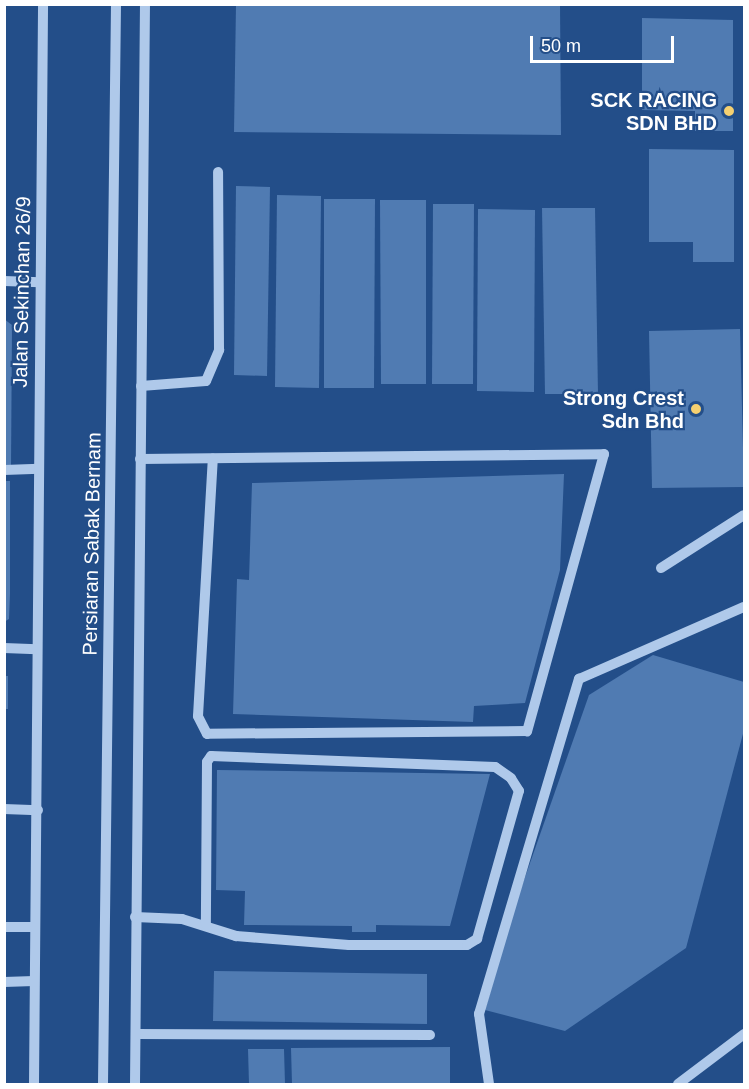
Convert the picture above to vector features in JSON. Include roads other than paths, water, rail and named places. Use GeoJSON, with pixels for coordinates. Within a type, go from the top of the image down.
{"type":"FeatureCollection","features":[{"type":"Feature","properties":{"kind":"street","name":"Jalan Sekinchan 26/9"},"geometry":{"type":"LineString","coordinates":[[33,1084],[38,810],[37,649],[43,4]]}},
{"type":"Feature","properties":{"kind":"street","name":"Persiaran Sabak Bernam"},"geometry":{"type":"LineString","coordinates":[[103,1084],[116,4]]}},
{"type":"Feature","properties":{"kind":"street"},"geometry":{"type":"LineString","coordinates":[[135,1084],[145,4]]}},
{"type":"Feature","properties":{"kind":"street"},"geometry":{"type":"LineString","coordinates":[[141,386],[206,381],[219,350],[218,172]]}},
{"type":"Feature","properties":{"kind":"street"},"geometry":{"type":"LineString","coordinates":[[4,281],[40,282]]}},
{"type":"Feature","properties":{"kind":"street"},"geometry":{"type":"LineString","coordinates":[[140,459],[213,458],[604,454],[527,731],[207,734],[198,716],[213,458]]}},
{"type":"Feature","properties":{"kind":"street"},"geometry":{"type":"LineString","coordinates":[[4,470],[39,469]]}},
{"type":"Feature","properties":{"kind":"street"},"geometry":{"type":"LineString","coordinates":[[662,568],[744,515]]}},
{"type":"Feature","properties":{"kind":"street"},"geometry":{"type":"LineString","coordinates":[[489,1084],[479,1014],[579,680],[744,607]]}},
{"type":"Feature","properties":{"kind":"street"},"geometry":{"type":"LineString","coordinates":[[4,648],[37,649]]}},
{"type":"Feature","properties":{"kind":"street"},"geometry":{"type":"LineString","coordinates":[[135,917],[182,919],[206,924],[236,936],[304,942],[467,945],[477,939],[519,791],[511,778],[495,767],[210,756],[207,762],[206,924]]}},
{"type":"Feature","properties":{"kind":"street"},"geometry":{"type":"LineString","coordinates":[[4,809],[38,810]]}},
{"type":"Feature","properties":{"kind":"street"},"geometry":{"type":"LineString","coordinates":[[4,927],[35,927]]}},
{"type":"Feature","properties":{"kind":"street"},"geometry":{"type":"LineString","coordinates":[[4,982],[34,981]]}},
{"type":"Feature","properties":{"kind":"street"},"geometry":{"type":"LineString","coordinates":[[136,1034],[430,1035]]}},
{"type":"Feature","properties":{"kind":"street"},"geometry":{"type":"LineString","coordinates":[[678,1084],[744,1034]]}},
{"type":"Feature","properties":{"kind":"place","name":"SCK RACING SDN BHD"},"geometry":{"type":"Point","coordinates":[729,111]}},
{"type":"Feature","properties":{"kind":"place","name":"Strong Crest Sdn Bhd"},"geometry":{"type":"Point","coordinates":[696,409]}}]}
